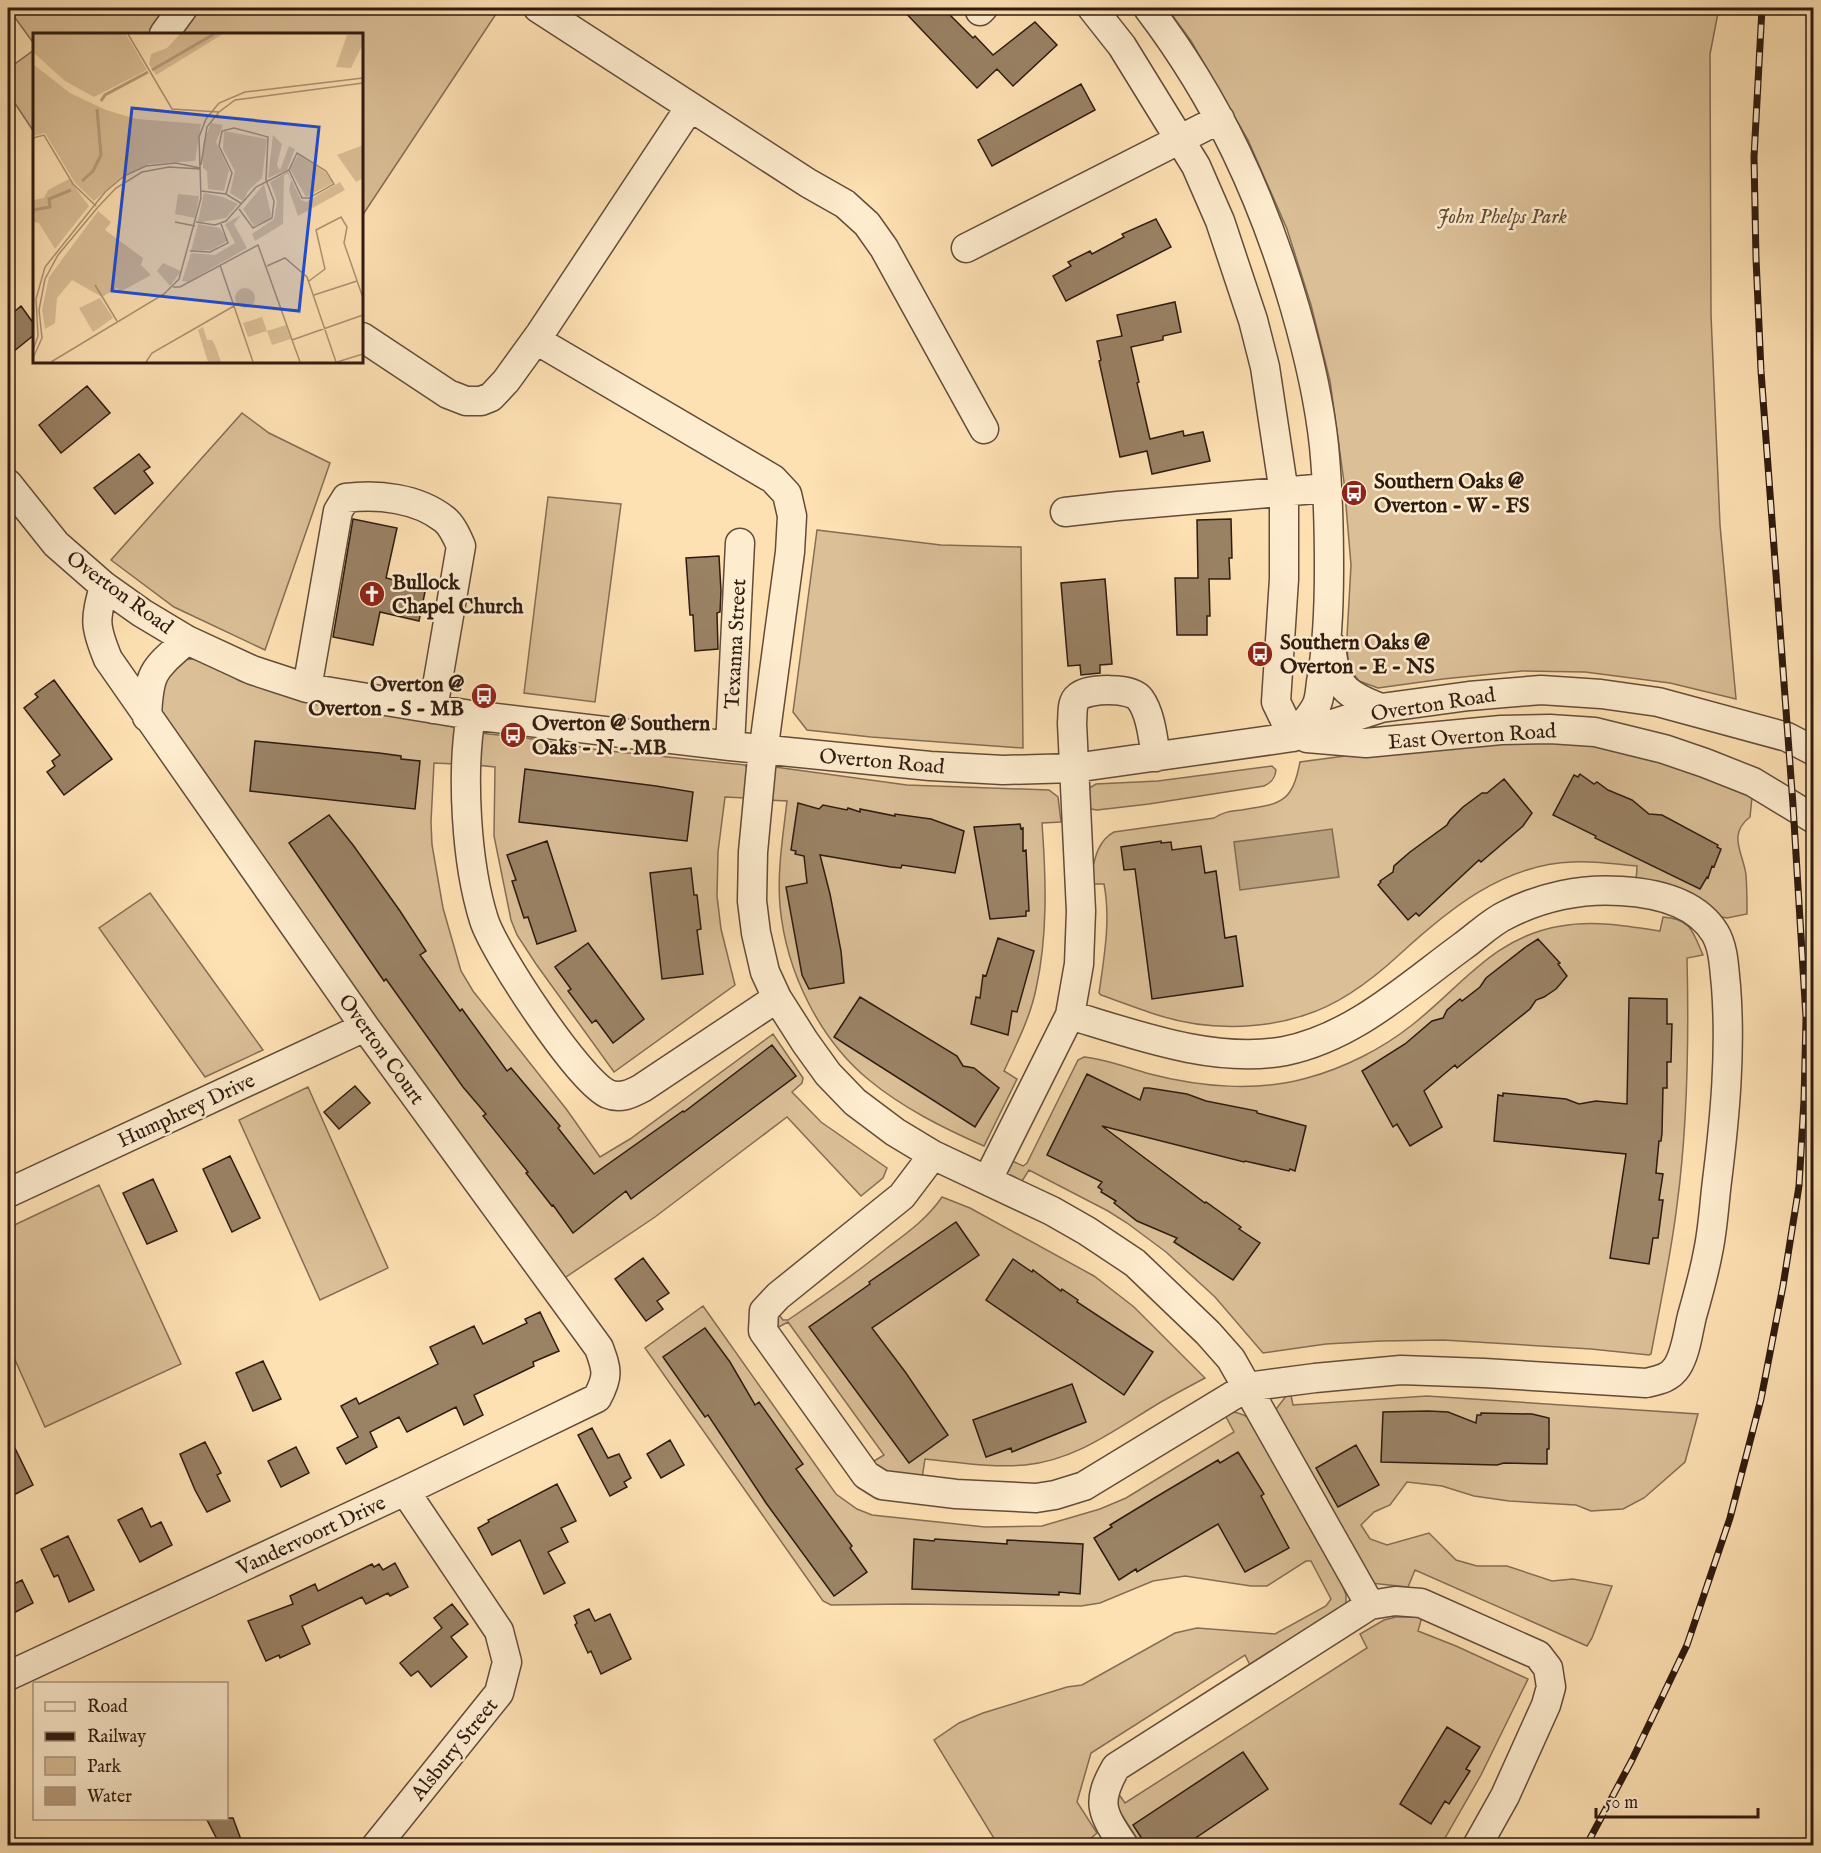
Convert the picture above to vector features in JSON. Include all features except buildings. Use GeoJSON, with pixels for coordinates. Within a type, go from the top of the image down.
{"type":"FeatureCollection","features":[{"type":"Feature","properties":{"kind":"street"},"geometry":{"type":"LineString","coordinates":[[165,33],[183,8]]}},
{"type":"Feature","properties":{"kind":"street"},"geometry":{"type":"LineString","coordinates":[[538,8],[808,183],[845,204],[867,224],[884,249],[984,429]]}},
{"type":"Feature","properties":{"kind":"street"},"geometry":{"type":"LineString","coordinates":[[1092,8],[1122,46],[1196,166],[1220,221],[1253,320],[1265,367],[1284,493],[1284,579],[1276,702],[1293,737],[1317,704],[1329,618]]}},
{"type":"Feature","properties":{"kind":"street"},"geometry":{"type":"LineString","coordinates":[[1149,8],[1176,44],[1235,147],[1259,201],[1287,283],[1305,344],[1324,444],[1329,618],[1333,662],[1340,683],[1355,699],[1381,708]]}},
{"type":"Feature","properties":{"kind":"street"},"geometry":{"type":"LineString","coordinates":[[363,338],[448,394],[466,401],[481,401],[491,397],[506,381],[536,340],[690,107]]}},
{"type":"Feature","properties":{"kind":"street"},"geometry":{"type":"LineString","coordinates":[[966,248],[1220,119]]}},
{"type":"Feature","properties":{"kind":"street"},"geometry":{"type":"LineString","coordinates":[[536,340],[773,479],[787,494],[792,516],[790,552],[757,806],[752,901],[756,933],[765,972],[777,998],[805,1042],[828,1074],[855,1102],[895,1132],[933,1155],[988,1179],[1087,1231],[1135,1263],[1208,1333],[1231,1359],[1370,1605]]}},
{"type":"Feature","properties":{"kind":"street","name":"Overton Road"},"geometry":{"type":"LineString","coordinates":[[8,484],[56,544],[104,586],[142,613],[187,640],[252,670],[307,688],[471,715],[764,750],[930,766],[1003,770],[1074,768],[1293,737],[1381,708],[1469,696],[1541,690],[1601,694],[1658,702],[1787,737],[1814,751]]}},
{"type":"Feature","properties":{"kind":"street"},"geometry":{"type":"LineString","coordinates":[[1065,512],[1327,488]]}},
{"type":"Feature","properties":{"kind":"street"},"geometry":{"type":"LineString","coordinates":[[307,688],[338,511],[346,498],[365,496],[414,503],[445,519],[455,532],[461,546],[433,709]]}},
{"type":"Feature","properties":{"kind":"street","name":"Texanna Street"},"geometry":{"type":"LineString","coordinates":[[730,746],[740,543]]}},
{"type":"Feature","properties":{"kind":"street","name":"Overton Court"},"geometry":{"type":"LineString","coordinates":[[104,586],[96,617],[99,638],[108,659],[365,1027],[599,1348],[606,1368],[605,1383]]}},
{"type":"Feature","properties":{"kind":"street"},"geometry":{"type":"LineString","coordinates":[[147,717],[148,686],[158,666],[187,640]]}},
{"type":"Feature","properties":{"kind":"street"},"geometry":{"type":"LineString","coordinates":[[988,1179],[1070,1015],[1079,964],[1081,911],[1072,723],[1073,703],[1077,697],[1084,693],[1124,690],[1139,697],[1147,711],[1156,757]]}},
{"type":"Feature","properties":{"kind":"street"},"geometry":{"type":"LineString","coordinates":[[471,715],[466,744],[466,798],[473,868],[484,921],[508,970],[540,1016],[594,1085],[609,1094],[626,1096],[642,1088],[777,998]]}},
{"type":"Feature","properties":{"kind":"street","name":"East Overton Road"},"geometry":{"type":"LineString","coordinates":[[1293,737],[1366,743],[1501,730],[1550,729],[1595,732],[1664,749],[1753,782],[1814,819]]}},
{"type":"Feature","properties":{"kind":"street"},"geometry":{"type":"LineString","coordinates":[[933,1155],[902,1197],[778,1296],[764,1311],[763,1331],[866,1475],[882,1485],[1036,1498],[1055,1495],[1084,1486],[1247,1387],[1401,1370],[1484,1372],[1647,1383],[1665,1379],[1677,1368],[1684,1350],[1708,1251],[1724,1128],[1729,1023],[1723,958],[1716,934],[1687,906],[1657,896],[1621,891],[1582,891],[1539,900],[1503,916],[1361,1021],[1285,1051],[1259,1054],[1193,1049],[1070,1015]]}},
{"type":"Feature","properties":{"kind":"street","name":"Humphrey Drive"},"geometry":{"type":"LineString","coordinates":[[8,1193],[365,1027]]}},
{"type":"Feature","properties":{"kind":"street","name":"Vandervoort Drive"},"geometry":{"type":"LineString","coordinates":[[8,1676],[405,1491],[597,1398],[605,1383]]}},
{"type":"Feature","properties":{"kind":"street","name":"Alsbury Street"},"geometry":{"type":"LineString","coordinates":[[376,1845],[500,1693],[507,1662],[500,1631],[405,1491]]}},
{"type":"Feature","properties":{"kind":"street"},"geometry":{"type":"LineString","coordinates":[[1124,1845],[1103,1810],[1104,1787],[1116,1767],[1370,1605],[1395,1601],[1421,1602],[1538,1655],[1548,1668],[1551,1687],[1546,1705],[1505,1796],[1477,1845]]}},
{"type":"Feature","properties":{"kind":"green space"},"geometry":{"type":"Polygon","coordinates":[[[8,8],[500,8],[363,214],[363,33],[33,33],[33,43],[8,8]]]}},
{"type":"Feature","properties":{"kind":"green space","name":"John Phelps Park"},"geometry":{"type":"Polygon","coordinates":[[[1167,8],[1719,8],[1710,54],[1711,315],[1720,525],[1736,699],[1670,683],[1585,672],[1522,671],[1378,688],[1359,681],[1348,667],[1347,637],[1351,565],[1344,482],[1330,381],[1311,305],[1287,229],[1248,140],[1191,41],[1167,8]]]}},
{"type":"Feature","properties":{"kind":"green space"},"geometry":{"type":"Polygon","coordinates":[[[33,51],[33,130],[8,93],[8,69],[33,51]]]}},
{"type":"Feature","properties":{"kind":"green space"},"geometry":{"type":"Polygon","coordinates":[[[242,413],[269,433],[330,463],[265,650],[174,607],[111,560],[242,413]]]}},
{"type":"Feature","properties":{"kind":"green space"},"geometry":{"type":"Polygon","coordinates":[[[548,497],[621,504],[595,702],[524,693],[548,497]]]}},
{"type":"Feature","properties":{"kind":"green space"},"geometry":{"type":"Polygon","coordinates":[[[817,530],[941,545],[1021,547],[1023,748],[807,730],[793,712],[817,530]]]}},
{"type":"Feature","properties":{"kind":"green space"},"geometry":{"type":"Polygon","coordinates":[[[192,659],[206,662],[240,681],[298,699],[455,727],[458,736],[455,764],[434,763],[431,822],[432,845],[443,908],[461,971],[473,991],[567,1110],[600,1157],[630,1139],[773,1034],[803,1078],[802,1083],[792,1092],[821,1122],[887,1168],[883,1178],[861,1196],[787,1117],[655,1217],[563,1279],[472,1156],[162,717],[162,695],[172,666],[179,661],[192,659]]]}},
{"type":"Feature","properties":{"kind":"green space"},"geometry":{"type":"Polygon","coordinates":[[[479,733],[599,750],[745,765],[748,769],[745,798],[725,797],[718,852],[717,896],[721,929],[735,985],[614,1072],[536,964],[517,935],[511,920],[494,836],[495,767],[476,765],[479,733]]]}},
{"type":"Feature","properties":{"kind":"green space"},"geometry":{"type":"Polygon","coordinates":[[[1502,735],[1636,744],[1752,797],[1750,817],[1739,830],[1738,837],[1746,875],[1747,914],[1722,917],[1707,904],[1636,883],[1637,866],[1589,862],[1548,865],[1501,880],[1479,892],[1438,921],[1379,973],[1356,990],[1318,1010],[1288,1020],[1252,1026],[1196,1024],[1154,1014],[1099,993],[1106,938],[1106,897],[1104,884],[1089,884],[1099,848],[1114,832],[1214,818],[1227,812],[1275,803],[1282,800],[1293,786],[1300,762],[1502,735]]]}},
{"type":"Feature","properties":{"kind":"green space"},"geometry":{"type":"Polygon","coordinates":[[[1272,766],[1276,770],[1275,776],[1264,786],[1097,810],[1088,806],[1086,790],[1096,784],[1158,781],[1272,766]]]}},
{"type":"Feature","properties":{"kind":"green space"},"geometry":{"type":"Polygon","coordinates":[[[775,767],[907,785],[1049,790],[1058,797],[1061,822],[1042,823],[1045,906],[1040,969],[1026,1021],[1004,1071],[1017,1079],[984,1146],[924,1117],[869,1080],[835,1045],[820,1024],[798,979],[783,930],[779,893],[787,801],[768,800],[775,767]]]}},
{"type":"Feature","properties":{"kind":"green space"},"geometry":{"type":"Polygon","coordinates":[[[150,893],[263,1050],[205,1077],[99,928],[150,893]]]}},
{"type":"Feature","properties":{"kind":"green space"},"geometry":{"type":"Polygon","coordinates":[[[1663,917],[1680,921],[1690,928],[1703,955],[1687,958],[1687,1081],[1681,1174],[1669,1261],[1649,1355],[1443,1340],[1326,1344],[1263,1353],[1215,1297],[1166,1252],[1127,1223],[1029,1170],[1022,1181],[1007,1178],[1005,1171],[1010,1160],[1023,1166],[1027,1163],[1078,1060],[1084,1057],[1150,1074],[1208,1085],[1268,1085],[1307,1078],[1349,1063],[1388,1042],[1430,1010],[1480,965],[1516,941],[1537,932],[1573,924],[1611,924],[1660,931],[1663,917]]]}},
{"type":"Feature","properties":{"kind":"green space"},"geometry":{"type":"Polygon","coordinates":[[[308,1087],[388,1268],[320,1300],[239,1120],[308,1087]]]}},
{"type":"Feature","properties":{"kind":"green space"},"geometry":{"type":"Polygon","coordinates":[[[99,1185],[181,1364],[45,1427],[8,1344],[8,1228],[99,1185]]]}},
{"type":"Feature","properties":{"kind":"green space"},"geometry":{"type":"Polygon","coordinates":[[[942,1197],[970,1208],[1094,1276],[1134,1307],[1205,1378],[1079,1450],[1044,1462],[1000,1466],[925,1459],[922,1478],[886,1475],[869,1464],[884,1455],[788,1322],[773,1330],[774,1308],[783,1320],[788,1320],[910,1231],[942,1197]]]}},
{"type":"Feature","properties":{"kind":"green space"},"geometry":{"type":"Polygon","coordinates":[[[703,1306],[836,1494],[857,1509],[872,1515],[985,1527],[1042,1526],[1100,1509],[1126,1498],[1234,1432],[1225,1415],[1228,1413],[1237,1413],[1250,1418],[1340,1578],[1346,1595],[1346,1606],[1253,1671],[1245,1655],[1091,1753],[1077,1802],[1097,1833],[1083,1845],[998,1845],[934,1740],[959,1723],[983,1713],[1067,1687],[1082,1685],[1175,1633],[1197,1628],[1275,1634],[1326,1606],[1331,1599],[1311,1561],[1306,1561],[1267,1586],[1251,1586],[1185,1576],[1153,1581],[1100,1603],[1081,1606],[831,1605],[823,1601],[645,1348],[703,1306]]]}},
{"type":"Feature","properties":{"kind":"green space"},"geometry":{"type":"Polygon","coordinates":[[[1290,1391],[1293,1405],[1427,1396],[1698,1414],[1685,1462],[1644,1498],[1623,1509],[1591,1511],[1576,1505],[1509,1501],[1474,1496],[1442,1486],[1407,1482],[1390,1505],[1374,1512],[1361,1525],[1370,1539],[1387,1545],[1429,1533],[1456,1560],[1477,1566],[1507,1566],[1552,1581],[1573,1579],[1612,1586],[1587,1646],[1415,1570],[1408,1587],[1370,1583],[1273,1413],[1290,1391]]]}},
{"type":"Feature","properties":{"kind":"green space"},"geometry":{"type":"Polygon","coordinates":[[[1396,1617],[1422,1617],[1418,1631],[1528,1679],[1481,1775],[1441,1845],[1141,1845],[1108,1793],[1113,1786],[1125,1803],[1367,1648],[1360,1634],[1384,1620],[1396,1617]]]}},
{"type":"Feature","properties":{"kind":"water"},"geometry":{"type":"Polygon","coordinates":[[[1332,829],[1339,877],[1240,890],[1234,842],[1332,829]]]}},
{"type":"Feature","properties":{"kind":"railway"},"geometry":{"type":"LineString","coordinates":[[1586,1846],[1632,1760],[1687,1645],[1730,1518],[1761,1399],[1783,1286],[1799,1186],[1806,1018],[1793,805],[1761,371],[1756,258],[1754,157],[1762,8]]}},
{"type":"Feature","properties":{"kind":"place","name":"Southern Oaks @ Overton - W - FS"},"geometry":{"type":"Point","coordinates":[1354,493]}},
{"type":"Feature","properties":{"kind":"place","name":"Bullock Chapel Church"},"geometry":{"type":"Point","coordinates":[372,594]}},
{"type":"Feature","properties":{"kind":"place","name":"Southern Oaks @ Overton - E - NS"},"geometry":{"type":"Point","coordinates":[1260,654]}},
{"type":"Feature","properties":{"kind":"place","name":"Overton @ Overton - S - MB"},"geometry":{"type":"Point","coordinates":[484,696]}},
{"type":"Feature","properties":{"kind":"place","name":"Overton @ Southern Oaks - N - MB"},"geometry":{"type":"Point","coordinates":[513,735]}}]}
